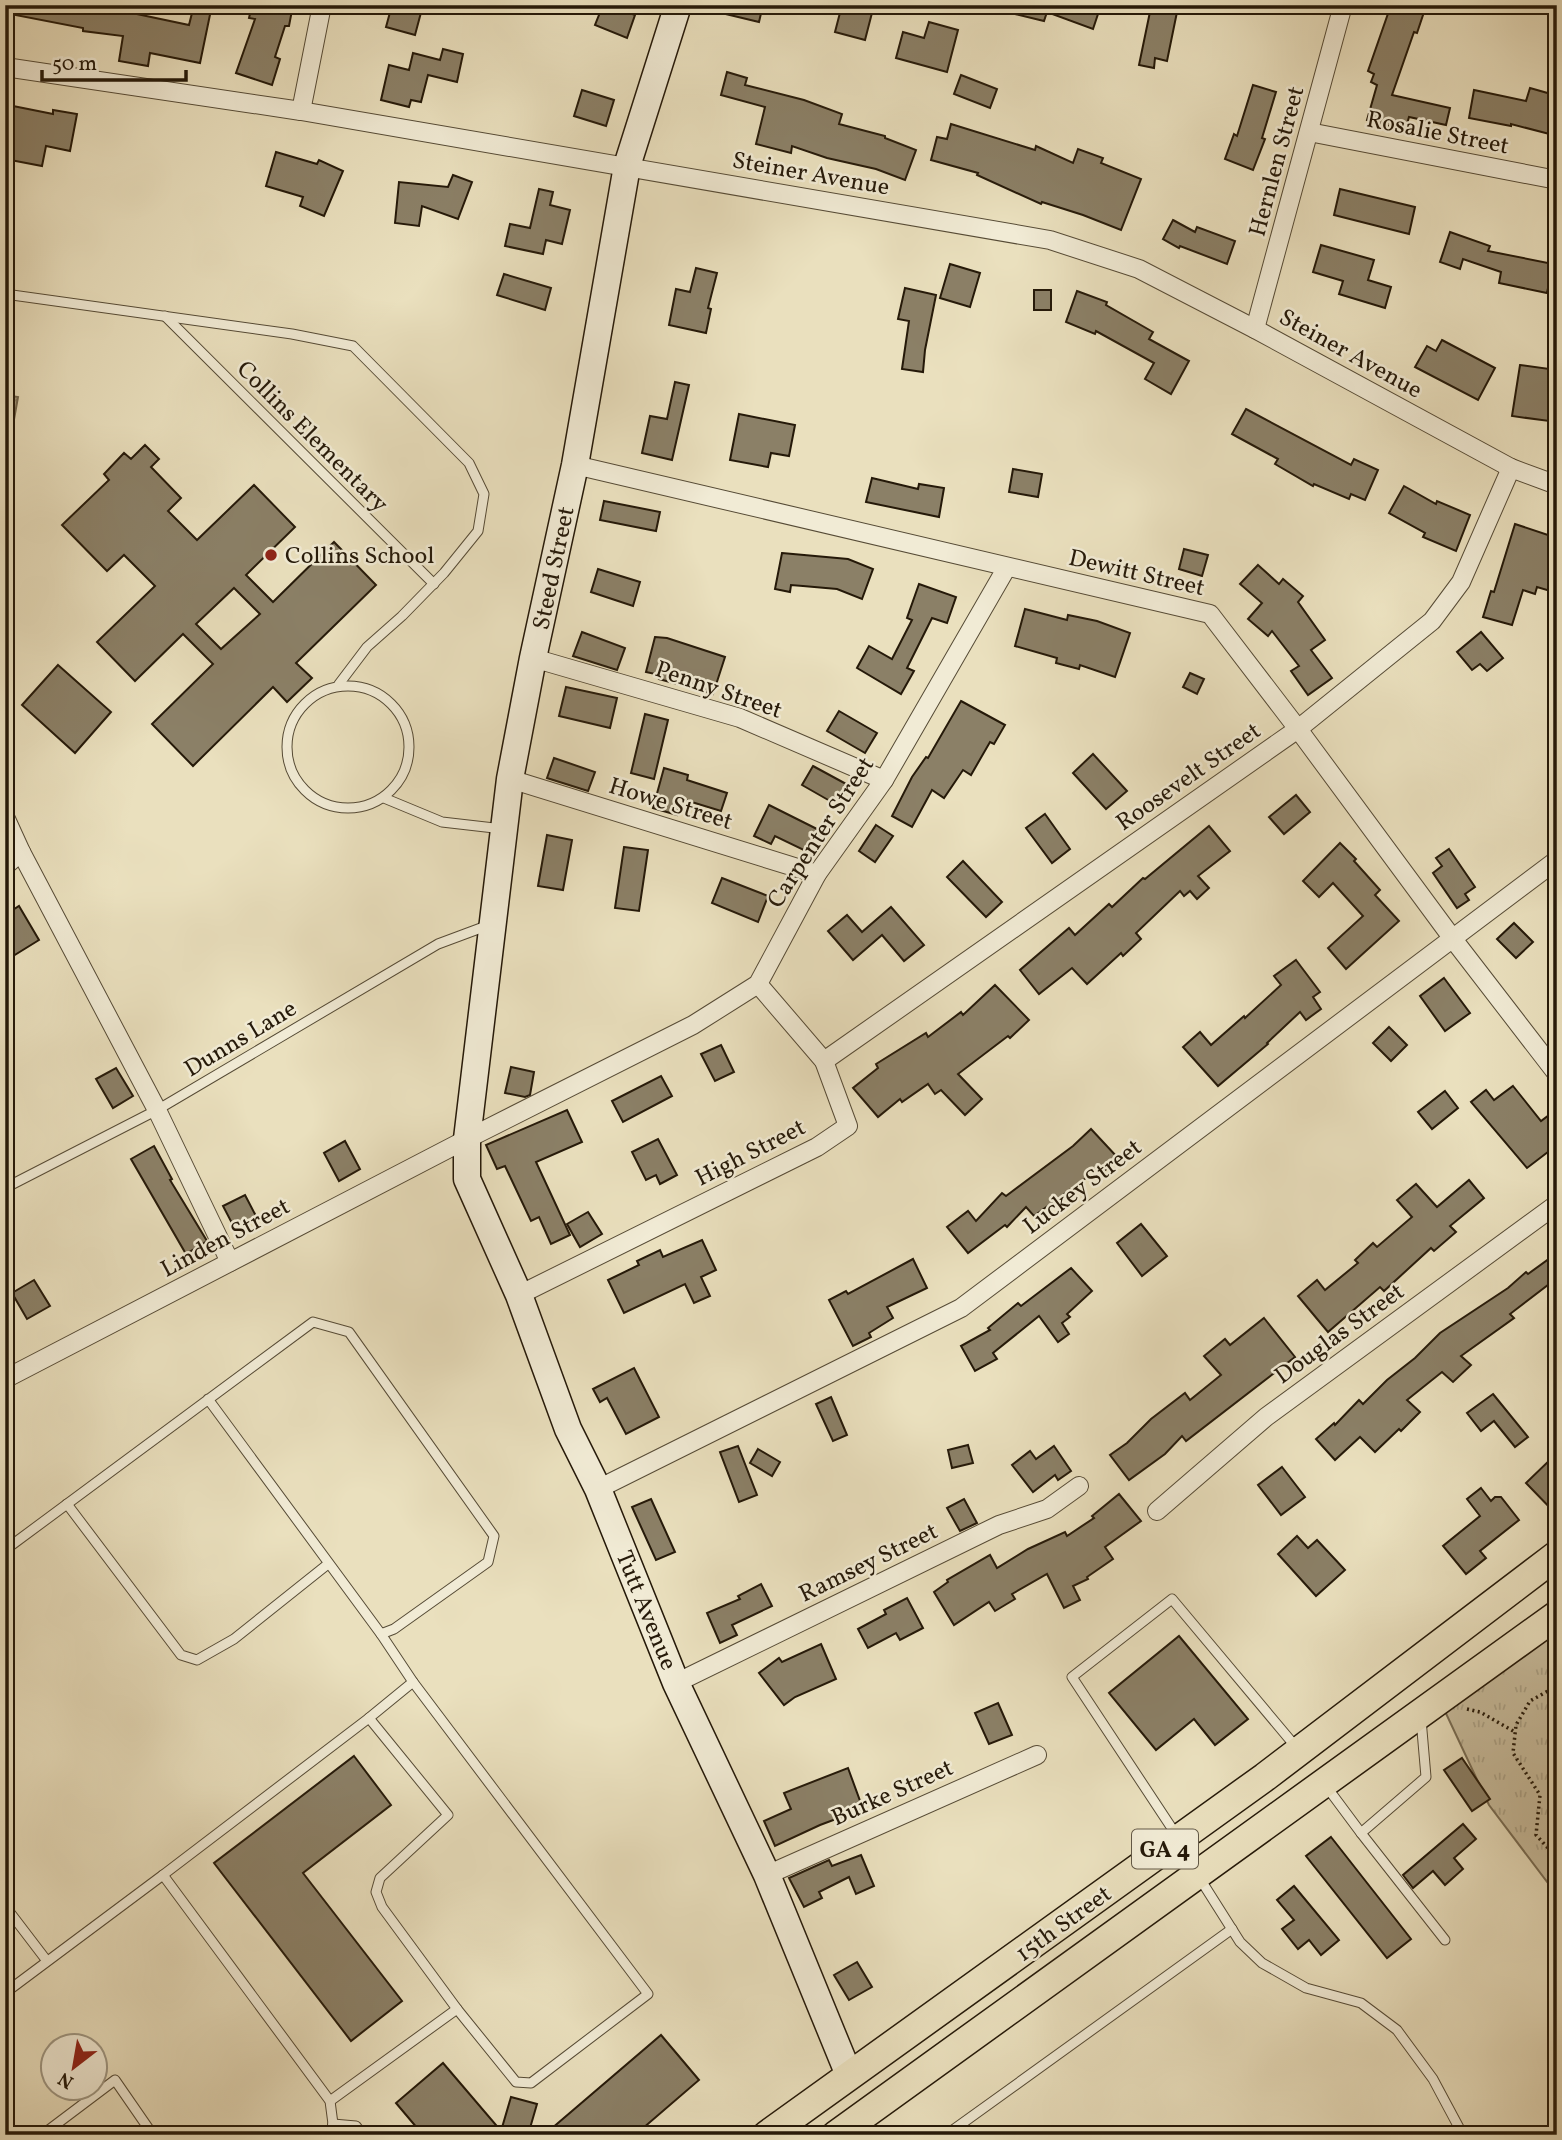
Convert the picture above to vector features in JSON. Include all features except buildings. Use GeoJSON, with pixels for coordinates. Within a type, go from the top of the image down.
{"type":"FeatureCollection","features":[{"type":"Feature","properties":{"kind":"main road","name":"15th Street"},"geometry":{"type":"LineString","coordinates":[[767,2135],[1299,1751],[1557,1555]]}},
{"type":"Feature","properties":{"kind":"main road","name":"15th Street"},"geometry":{"type":"LineString","coordinates":[[836,2135],[1557,1615]]}},
{"type":"Feature","properties":{"kind":"street"},"geometry":{"type":"LineString","coordinates":[[301,111],[322,5]]}},
{"type":"Feature","properties":{"kind":"street","name":"Steed Street"},"geometry":{"type":"LineString","coordinates":[[467,1139],[510,779],[533,657],[575,465],[627,166],[678,5]]}},
{"type":"Feature","properties":{"kind":"street","name":"Hernlen Street"},"geometry":{"type":"LineString","coordinates":[[1255,328],[1343,5]]}},
{"type":"Feature","properties":{"kind":"street","name":"Steiner Avenue"},"geometry":{"type":"LineString","coordinates":[[5,67],[301,111],[1050,240],[1139,269],[1255,328],[1511,468],[1557,485]]}},
{"type":"Feature","properties":{"kind":"street","name":"Rosalie Street"},"geometry":{"type":"LineString","coordinates":[[1309,132],[1557,180]]}},
{"type":"Feature","properties":{"kind":"street","name":"Dewitt Street"},"geometry":{"type":"LineString","coordinates":[[575,465],[1210,614],[1452,939],[1557,1074]]}},
{"type":"Feature","properties":{"kind":"street","name":"Roosevelt Street"},"geometry":{"type":"LineString","coordinates":[[824,1061],[1298,729],[1432,621],[1461,582],[1511,468]]}},
{"type":"Feature","properties":{"kind":"street","name":"Carpenter Street"},"geometry":{"type":"LineString","coordinates":[[467,1139],[693,1025],[758,984],[817,874],[884,780],[1007,567]]}},
{"type":"Feature","properties":{"kind":"street","name":"Penny Street"},"geometry":{"type":"LineString","coordinates":[[533,657],[740,718],[884,780]]}},
{"type":"Feature","properties":{"kind":"street","name":"Howe Street"},"geometry":{"type":"LineString","coordinates":[[510,779],[817,874]]}},
{"type":"Feature","properties":{"kind":"street"},"geometry":{"type":"LineString","coordinates":[[5,817],[157,1110],[230,1262]]}},
{"type":"Feature","properties":{"kind":"street"},"geometry":{"type":"LineString","coordinates":[[5,866],[21,852]]}},
{"type":"Feature","properties":{"kind":"street","name":"Luckey Street"},"geometry":{"type":"LineString","coordinates":[[598,1489],[961,1308],[1557,860]]}},
{"type":"Feature","properties":{"kind":"street","name":"High Street"},"geometry":{"type":"LineString","coordinates":[[519,1295],[817,1147],[848,1126],[824,1061],[758,984]]}},
{"type":"Feature","properties":{"kind":"street","name":"Linden Street"},"geometry":{"type":"LineString","coordinates":[[5,1379],[467,1139]]}},
{"type":"Feature","properties":{"kind":"street","name":"Tutt Avenue"},"geometry":{"type":"LineString","coordinates":[[467,1139],[467,1179],[519,1295],[568,1429],[598,1489],[676,1682],[767,1875],[849,2075]]}},
{"type":"Feature","properties":{"kind":"street","name":"Douglas Street"},"geometry":{"type":"LineString","coordinates":[[1157,1511],[1266,1417],[1557,1203]]}},
{"type":"Feature","properties":{"kind":"street","name":"Ramsey Street"},"geometry":{"type":"LineString","coordinates":[[676,1682],[999,1525],[1047,1509],[1079,1486]]}},
{"type":"Feature","properties":{"kind":"street","name":"Burke Street"},"geometry":{"type":"LineString","coordinates":[[767,1875],[1037,1755]]}},
{"type":"Feature","properties":{"kind":"lane","name":"Collins Elementary"},"geometry":{"type":"LineString","coordinates":[[5,294],[292,334],[353,346],[469,463],[484,494],[478,531],[434,584],[367,647],[339,684],[296,710],[285,742],[287,763],[301,788],[318,802],[358,809],[384,799]]}},
{"type":"Feature","properties":{"kind":"lane","name":"Collins Elementary"},"geometry":{"type":"LineString","coordinates":[[165,316],[434,584]]}},
{"type":"Feature","properties":{"kind":"lane"},"geometry":{"type":"LineString","coordinates":[[339,684],[375,690],[400,712],[411,743],[403,777],[384,799],[442,822],[505,829]]}},
{"type":"Feature","properties":{"kind":"lane","name":"Dunns Lane"},"geometry":{"type":"LineString","coordinates":[[5,1188],[157,1110],[438,944],[494,923]]}},
{"type":"Feature","properties":{"kind":"lane"},"geometry":{"type":"LineString","coordinates":[[5,1550],[313,1322],[349,1332],[494,1536],[488,1562],[394,1629],[381,1634]]}},
{"type":"Feature","properties":{"kind":"lane"},"geometry":{"type":"LineString","coordinates":[[208,1399],[381,1634],[413,1682],[648,1994],[531,2083],[516,2082],[457,2008],[382,1906],[376,1892],[380,1878],[448,1815],[369,1718]]}},
{"type":"Feature","properties":{"kind":"lane"},"geometry":{"type":"LineString","coordinates":[[68,1504],[181,1655],[197,1660],[234,1639],[328,1564]]}},
{"type":"Feature","properties":{"kind":"lane"},"geometry":{"type":"LineString","coordinates":[[1299,1751],[1172,1599],[1072,1677],[1179,1839],[1240,1942],[1262,1963],[1306,1988],[1361,2003],[1397,2030],[1433,2080],[1463,2135]]}},
{"type":"Feature","properties":{"kind":"lane"},"geometry":{"type":"LineString","coordinates":[[5,1993],[413,1682]]}},
{"type":"Feature","properties":{"kind":"lane"},"geometry":{"type":"LineString","coordinates":[[1361,1833],[1426,1777],[1423,1721],[1419,1714]]}},
{"type":"Feature","properties":{"kind":"lane"},"geometry":{"type":"LineString","coordinates":[[1324,1783],[1445,1940]]}},
{"type":"Feature","properties":{"kind":"lane"},"geometry":{"type":"LineString","coordinates":[[163,1875],[330,2101],[333,2123],[330,2135]]}},
{"type":"Feature","properties":{"kind":"lane"},"geometry":{"type":"LineString","coordinates":[[5,1906],[47,1961]]}},
{"type":"Feature","properties":{"kind":"lane"},"geometry":{"type":"LineString","coordinates":[[953,2130],[1232,1929]]}},
{"type":"Feature","properties":{"kind":"lane"},"geometry":{"type":"LineString","coordinates":[[330,2101],[457,2008]]}},
{"type":"Feature","properties":{"kind":"lane"},"geometry":{"type":"LineString","coordinates":[[42,2135],[115,2080],[151,2132],[139,2135]]}},
{"type":"Feature","properties":{"kind":"lane"},"geometry":{"type":"LineString","coordinates":[[333,2123],[341,2135]]}},
{"type":"Feature","properties":{"kind":"lane"},"geometry":{"type":"LineString","coordinates":[[333,2123],[356,2126],[363,2135]]}},
{"type":"Feature","properties":{"kind":"path"},"geometry":{"type":"LineString","coordinates":[[1557,1686],[1530,1701],[1516,1725],[1513,1753],[1540,1795],[1536,1835],[1549,1849],[1557,1851]]}},
{"type":"Feature","properties":{"kind":"path"},"geometry":{"type":"LineString","coordinates":[[1462,1708],[1480,1712],[1516,1732]]}},
{"type":"Feature","properties":{"kind":"green space"},"geometry":{"type":"Polygon","coordinates":[[[1557,1603],[1557,1895],[1489,1805],[1435,1690],[1557,1603]]]}},
{"type":"Feature","properties":{"kind":"water"},"geometry":{"type":"Polygon","coordinates":[[[5,395],[18,397],[5,470],[5,395]]]}},
{"type":"Feature","properties":{"kind":"place","name":"Collins School"},"geometry":{"type":"Point","coordinates":[271,555]}}]}
